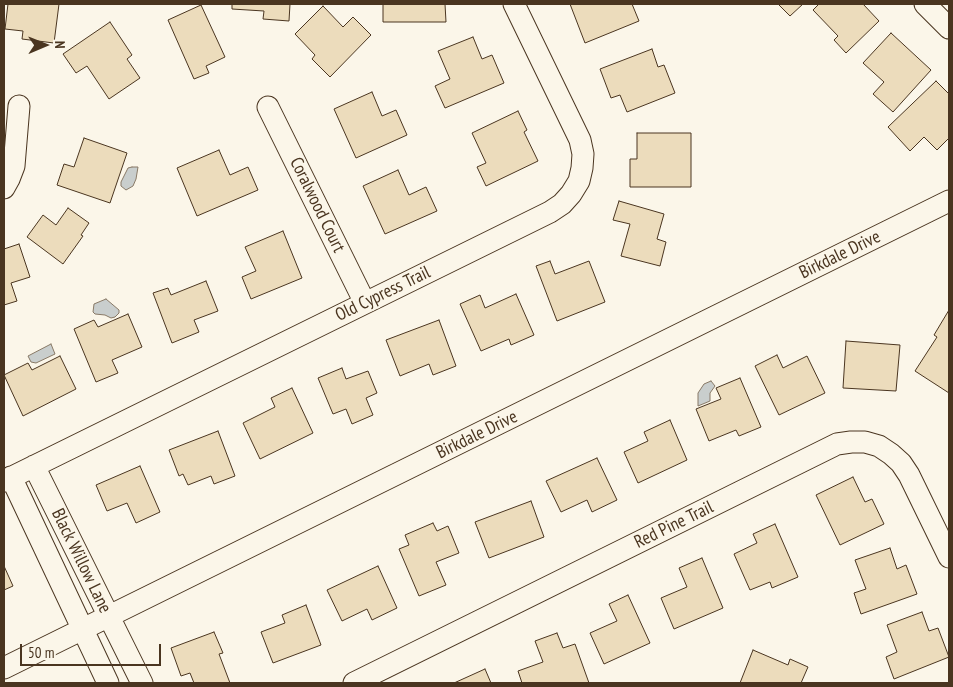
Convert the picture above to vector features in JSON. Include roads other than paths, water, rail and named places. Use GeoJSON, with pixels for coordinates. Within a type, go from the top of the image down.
{"type":"FeatureCollection","features":[{"type":"Feature","properties":{"kind":"street","name":"Old Cypress Trail"},"geometry":{"type":"LineString","coordinates":[[8,479],[550,212],[562,204],[571,194],[582,168],[583,154],[580,140],[514,4]]}},
{"type":"Feature","properties":{"kind":"street"},"geometry":{"type":"LineString","coordinates":[[925,4],[949,28]]}},
{"type":"Feature","properties":{"kind":"street"},"geometry":{"type":"LineString","coordinates":[[4,188],[14,166],[19,106]]}},
{"type":"Feature","properties":{"kind":"street","name":"Coralwood Court"},"geometry":{"type":"LineString","coordinates":[[268,106],[365,303]]}},
{"type":"Feature","properties":{"kind":"street","name":"Birkdale Drive"},"geometry":{"type":"LineString","coordinates":[[4,668],[949,201]]}},
{"type":"Feature","properties":{"kind":"street","name":"Red Pine Trail"},"geometry":{"type":"LineString","coordinates":[[354,683],[837,444],[858,442],[879,446],[901,463],[909,475],[949,557]]}},
{"type":"Feature","properties":{"kind":"street","name":"Black Willow Lane"},"geometry":{"type":"LineString","coordinates":[[34,466],[142,683]]}},
{"type":"Feature","properties":{"kind":"street","name":"Black Willow Lane"},"geometry":{"type":"LineString","coordinates":[[8,479],[108,683]]}}]}
